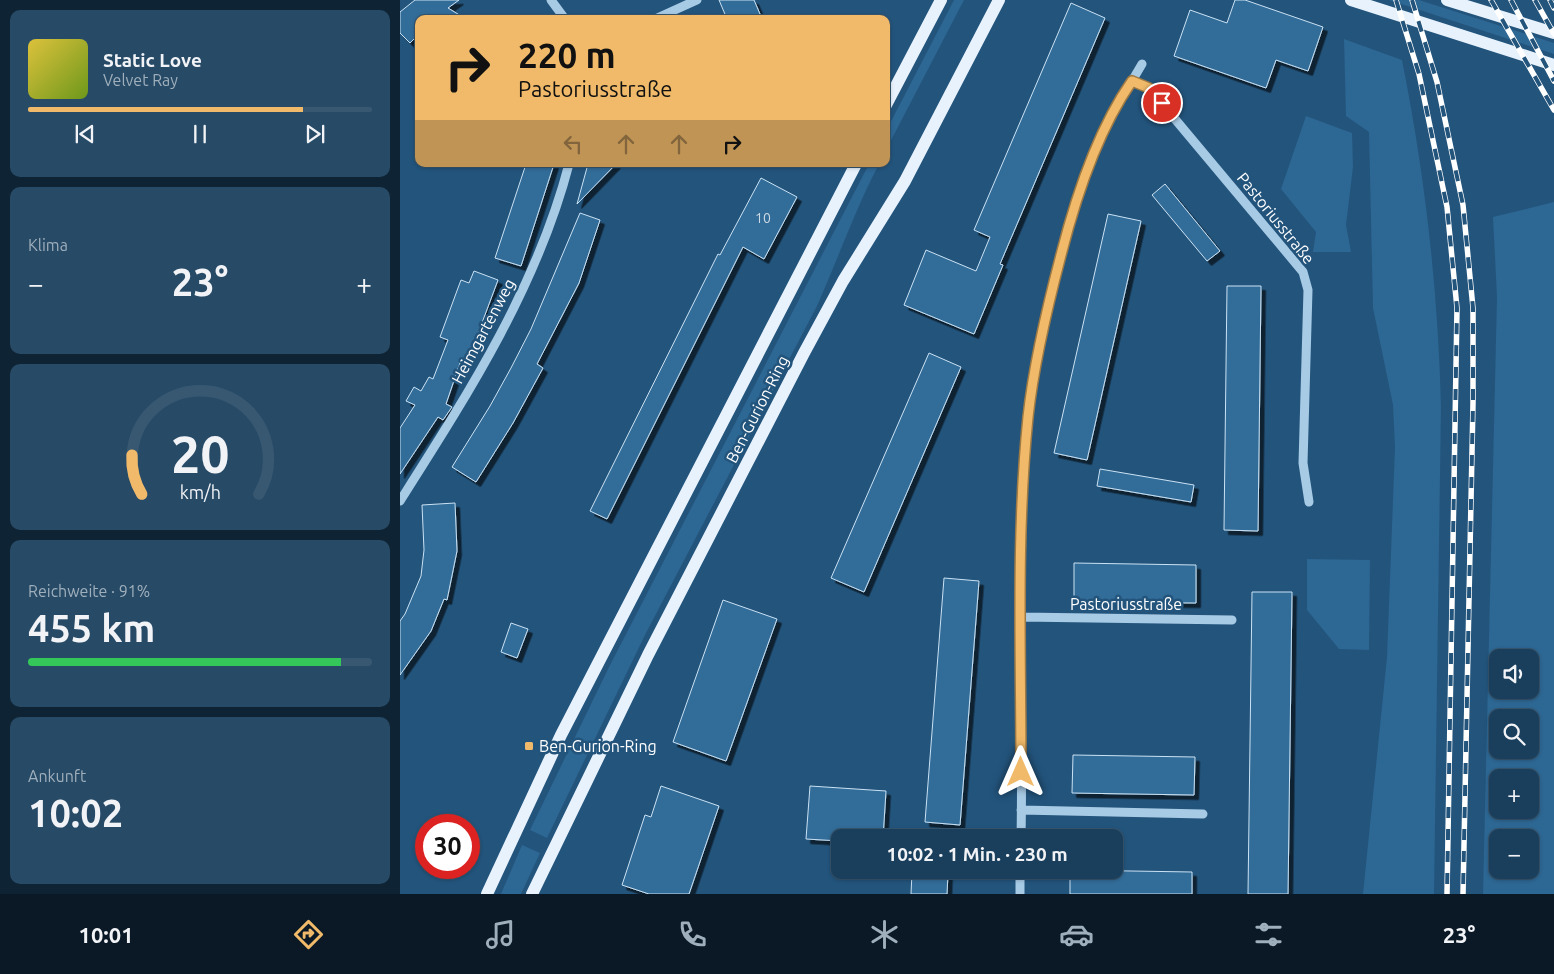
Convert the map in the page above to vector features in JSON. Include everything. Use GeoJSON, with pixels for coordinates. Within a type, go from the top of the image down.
{"type":"FeatureCollection","features":[{"type":"Feature","properties":{"kind":"main road"},"geometry":{"type":"LineString","coordinates":[[890,97],[941,0]]}},
{"type":"Feature","properties":{"kind":"main road","name":"Ben-Gurion-Ring"},"geometry":{"type":"LineString","coordinates":[[532,894],[644,662],[804,353],[843,281],[909,174],[999,0]]}},
{"type":"Feature","properties":{"kind":"main road"},"geometry":{"type":"LineString","coordinates":[[1350,0],[1554,65]]}},
{"type":"Feature","properties":{"kind":"main road"},"geometry":{"type":"LineString","coordinates":[[1446,0],[1554,33]]}},
{"type":"Feature","properties":{"kind":"main road","name":"Ben-Gurion-Ring"},"geometry":{"type":"LineString","coordinates":[[488,894],[561,735],[854,167]]}},
{"type":"Feature","properties":{"kind":"street"},"geometry":{"type":"LineString","coordinates":[[551,0],[562,15]]}},
{"type":"Feature","properties":{"kind":"street"},"geometry":{"type":"LineString","coordinates":[[665,15],[697,0]]}},
{"type":"Feature","properties":{"kind":"street"},"geometry":{"type":"LineString","coordinates":[[1020,829],[1023,491],[1028,426],[1040,336],[1073,207],[1116,103],[1142,64]]}},
{"type":"Feature","properties":{"kind":"street","name":"Pastoriusstraße"},"geometry":{"type":"LineString","coordinates":[[1132,81],[1149,88],[1303,272],[1308,290],[1303,462],[1309,502]]}},
{"type":"Feature","properties":{"kind":"street","name":"Heimgartenweg"},"geometry":{"type":"LineString","coordinates":[[400,501],[458,410],[506,324],[539,255],[568,167]]}},
{"type":"Feature","properties":{"kind":"street","name":"Pastoriusstraße"},"geometry":{"type":"LineString","coordinates":[[1021,617],[1232,620]]}},
{"type":"Feature","properties":{"kind":"street"},"geometry":{"type":"LineString","coordinates":[[1021,810],[1203,814]]}},
{"type":"Feature","properties":{"kind":"street"},"geometry":{"type":"LineString","coordinates":[[1020,879],[1020,894]]}},
{"type":"Feature","properties":{"kind":"shaded area"},"geometry":{"type":"Polygon","coordinates":[[[954,0],[964,0],[890,142],[890,123],[954,0]]]}},
{"type":"Feature","properties":{"kind":"shaded area"},"geometry":{"type":"Polygon","coordinates":[[[1389,0],[1419,0],[1554,43],[1554,54],[1389,0]]]}},
{"type":"Feature","properties":{"kind":"shaded area"},"geometry":{"type":"Polygon","coordinates":[[[1344,39],[1402,60],[1424,189],[1429,232],[1437,319],[1441,406],[1434,894],[1363,894],[1387,657],[1395,447],[1393,405],[1373,308],[1369,132],[1346,116],[1344,39]]]}},
{"type":"Feature","properties":{"kind":"shaded area"},"geometry":{"type":"Polygon","coordinates":[[[1306,116],[1352,133],[1353,167],[1346,225],[1351,252],[1313,252],[1316,232],[1281,189],[1306,116]]]}},
{"type":"Feature","properties":{"kind":"shaded area"},"geometry":{"type":"Polygon","coordinates":[[[867,167],[877,167],[854,217],[817,306],[645,635],[547,838],[530,830],[608,669],[867,167]]]}},
{"type":"Feature","properties":{"kind":"shaded area"},"geometry":{"type":"Polygon","coordinates":[[[1554,202],[1554,894],[1483,894],[1497,297],[1493,217],[1554,202]]]}},
{"type":"Feature","properties":{"kind":"shaded area"},"geometry":{"type":"Polygon","coordinates":[[[1307,559],[1370,560],[1369,650],[1339,649],[1307,610],[1307,559]]]}},
{"type":"Feature","properties":{"kind":"shaded area"},"geometry":{"type":"Polygon","coordinates":[[[522,845],[540,853],[521,894],[501,894],[522,845]]]}},
{"type":"Feature","properties":{"kind":"building"},"geometry":{"type":"Polygon","coordinates":[[[415,0],[459,0],[448,8],[459,15],[415,15],[415,38],[410,43],[400,33],[400,12],[415,0]]]}},
{"type":"Feature","properties":{"kind":"building"},"geometry":{"type":"Polygon","coordinates":[[[719,0],[754,0],[760,14],[758,15],[725,15],[719,0]]]}},
{"type":"Feature","properties":{"kind":"building"},"geometry":{"type":"Polygon","coordinates":[[[1235,0],[1245,0],[1323,27],[1308,71],[1276,60],[1266,88],[1174,56],[1190,10],[1227,23],[1235,0]]]}},
{"type":"Feature","properties":{"kind":"building"},"geometry":{"type":"Polygon","coordinates":[[[1071,3],[1105,18],[1000,264],[1003,265],[974,334],[904,305],[926,250],[976,271],[990,237],[974,230],[1071,3]]]}},
{"type":"Feature","properties":{"kind":"building"},"geometry":{"type":"Polygon","coordinates":[[[525,167],[553,167],[521,266],[495,258],[525,167]]]}},
{"type":"Feature","properties":{"kind":"building"},"geometry":{"type":"Polygon","coordinates":[[[587,167],[613,167],[577,204],[587,167]]]}},
{"type":"Feature","properties":{"kind":"building"},"geometry":{"type":"Polygon","coordinates":[[[761,178],[797,197],[764,259],[743,247],[607,519],[590,511],[718,254],[720,255],[761,178]]]}},
{"type":"Feature","properties":{"kind":"building"},"geometry":{"type":"Polygon","coordinates":[[[1165,184],[1220,251],[1207,261],[1152,195],[1165,184]]]}},
{"type":"Feature","properties":{"kind":"building"},"geometry":{"type":"Polygon","coordinates":[[[580,213],[600,220],[579,283],[537,364],[543,368],[513,423],[476,482],[452,467],[490,406],[531,329],[580,213]]]}},
{"type":"Feature","properties":{"kind":"building"},"geometry":{"type":"Polygon","coordinates":[[[1108,214],[1141,221],[1087,460],[1054,453],[1108,214]]]}},
{"type":"Feature","properties":{"kind":"building"},"geometry":{"type":"Polygon","coordinates":[[[474,271],[498,280],[467,363],[461,360],[446,404],[452,407],[443,420],[438,417],[400,474],[400,428],[415,405],[406,401],[414,387],[421,391],[429,377],[433,379],[448,340],[440,337],[461,280],[469,283],[474,271]]]}},
{"type":"Feature","properties":{"kind":"building"},"geometry":{"type":"Polygon","coordinates":[[[1227,286],[1261,286],[1258,531],[1224,530],[1227,286]]]}},
{"type":"Feature","properties":{"kind":"building"},"geometry":{"type":"Polygon","coordinates":[[[929,353],[961,367],[864,592],[831,578],[929,353]]]}},
{"type":"Feature","properties":{"kind":"building"},"geometry":{"type":"Polygon","coordinates":[[[1100,469],[1194,485],[1191,502],[1097,486],[1100,469]]]}},
{"type":"Feature","properties":{"kind":"building"},"geometry":{"type":"Polygon","coordinates":[[[455,503],[457,551],[447,600],[444,599],[431,631],[400,675],[400,621],[405,614],[421,576],[424,550],[422,505],[455,503]]]}},
{"type":"Feature","properties":{"kind":"building"},"geometry":{"type":"Polygon","coordinates":[[[1074,563],[1196,565],[1196,603],[1074,602],[1074,563]]]}},
{"type":"Feature","properties":{"kind":"building"},"geometry":{"type":"Polygon","coordinates":[[[944,578],[979,581],[960,825],[925,822],[944,578]]]}},
{"type":"Feature","properties":{"kind":"building"},"geometry":{"type":"Polygon","coordinates":[[[1252,592],[1292,592],[1288,894],[1248,894],[1252,592]]]}},
{"type":"Feature","properties":{"kind":"building"},"geometry":{"type":"Polygon","coordinates":[[[723,600],[777,619],[726,761],[673,742],[723,600]]]}},
{"type":"Feature","properties":{"kind":"building"},"geometry":{"type":"Polygon","coordinates":[[[511,623],[528,629],[517,658],[501,652],[511,623]]]}},
{"type":"Feature","properties":{"kind":"building"},"geometry":{"type":"Polygon","coordinates":[[[1073,755],[1195,757],[1194,795],[1072,793],[1073,755]]]}},
{"type":"Feature","properties":{"kind":"building"},"geometry":{"type":"Polygon","coordinates":[[[661,786],[719,806],[689,894],[649,894],[622,885],[645,815],[651,817],[661,786]]]}},
{"type":"Feature","properties":{"kind":"building"},"geometry":{"type":"Polygon","coordinates":[[[810,786],[886,791],[884,829],[831,829],[831,840],[806,839],[810,786]]]}},
{"type":"Feature","properties":{"kind":"building"},"geometry":{"type":"Polygon","coordinates":[[[1123,871],[1192,872],[1192,894],[1070,894],[1070,879],[1123,879],[1123,871]]]}},
{"type":"Feature","properties":{"kind":"building"},"geometry":{"type":"Polygon","coordinates":[[[912,879],[948,879],[947,894],[911,894],[912,879]]]}},
{"type":"Feature","properties":{"kind":"railway"},"geometry":{"type":"LineString","coordinates":[[1396,0],[1419,74],[1447,207],[1457,308],[1447,894]]}},
{"type":"Feature","properties":{"kind":"railway"},"geometry":{"type":"LineString","coordinates":[[1412,0],[1437,82],[1463,205],[1473,308],[1473,403],[1463,894]]}},
{"type":"Feature","properties":{"kind":"railway"},"geometry":{"type":"LineString","coordinates":[[1491,0],[1554,110]]}},
{"type":"Feature","properties":{"kind":"railway"},"geometry":{"type":"LineString","coordinates":[[1511,0],[1554,81]]}},
{"type":"Feature","properties":{"kind":"railway"},"geometry":{"type":"LineString","coordinates":[[1535,0],[1554,34]]}},
{"type":"Feature","properties":{"kind":"railway"},"geometry":{"type":"LineString","coordinates":[[1550,0],[1554,8]]}},
{"type":"Feature","properties":{"kind":"place","name":"Ben-Gurion-Ring"},"geometry":{"type":"Point","coordinates":[529,746]}},
{"type":"Feature","properties":{"kind":"route"},"geometry":{"type":"LineString","coordinates":[[1021,772],[1023,491],[1028,417],[1040,336],[1073,207],[1116,103],[1132,81],[1149,88],[1162,103]]}}]}
